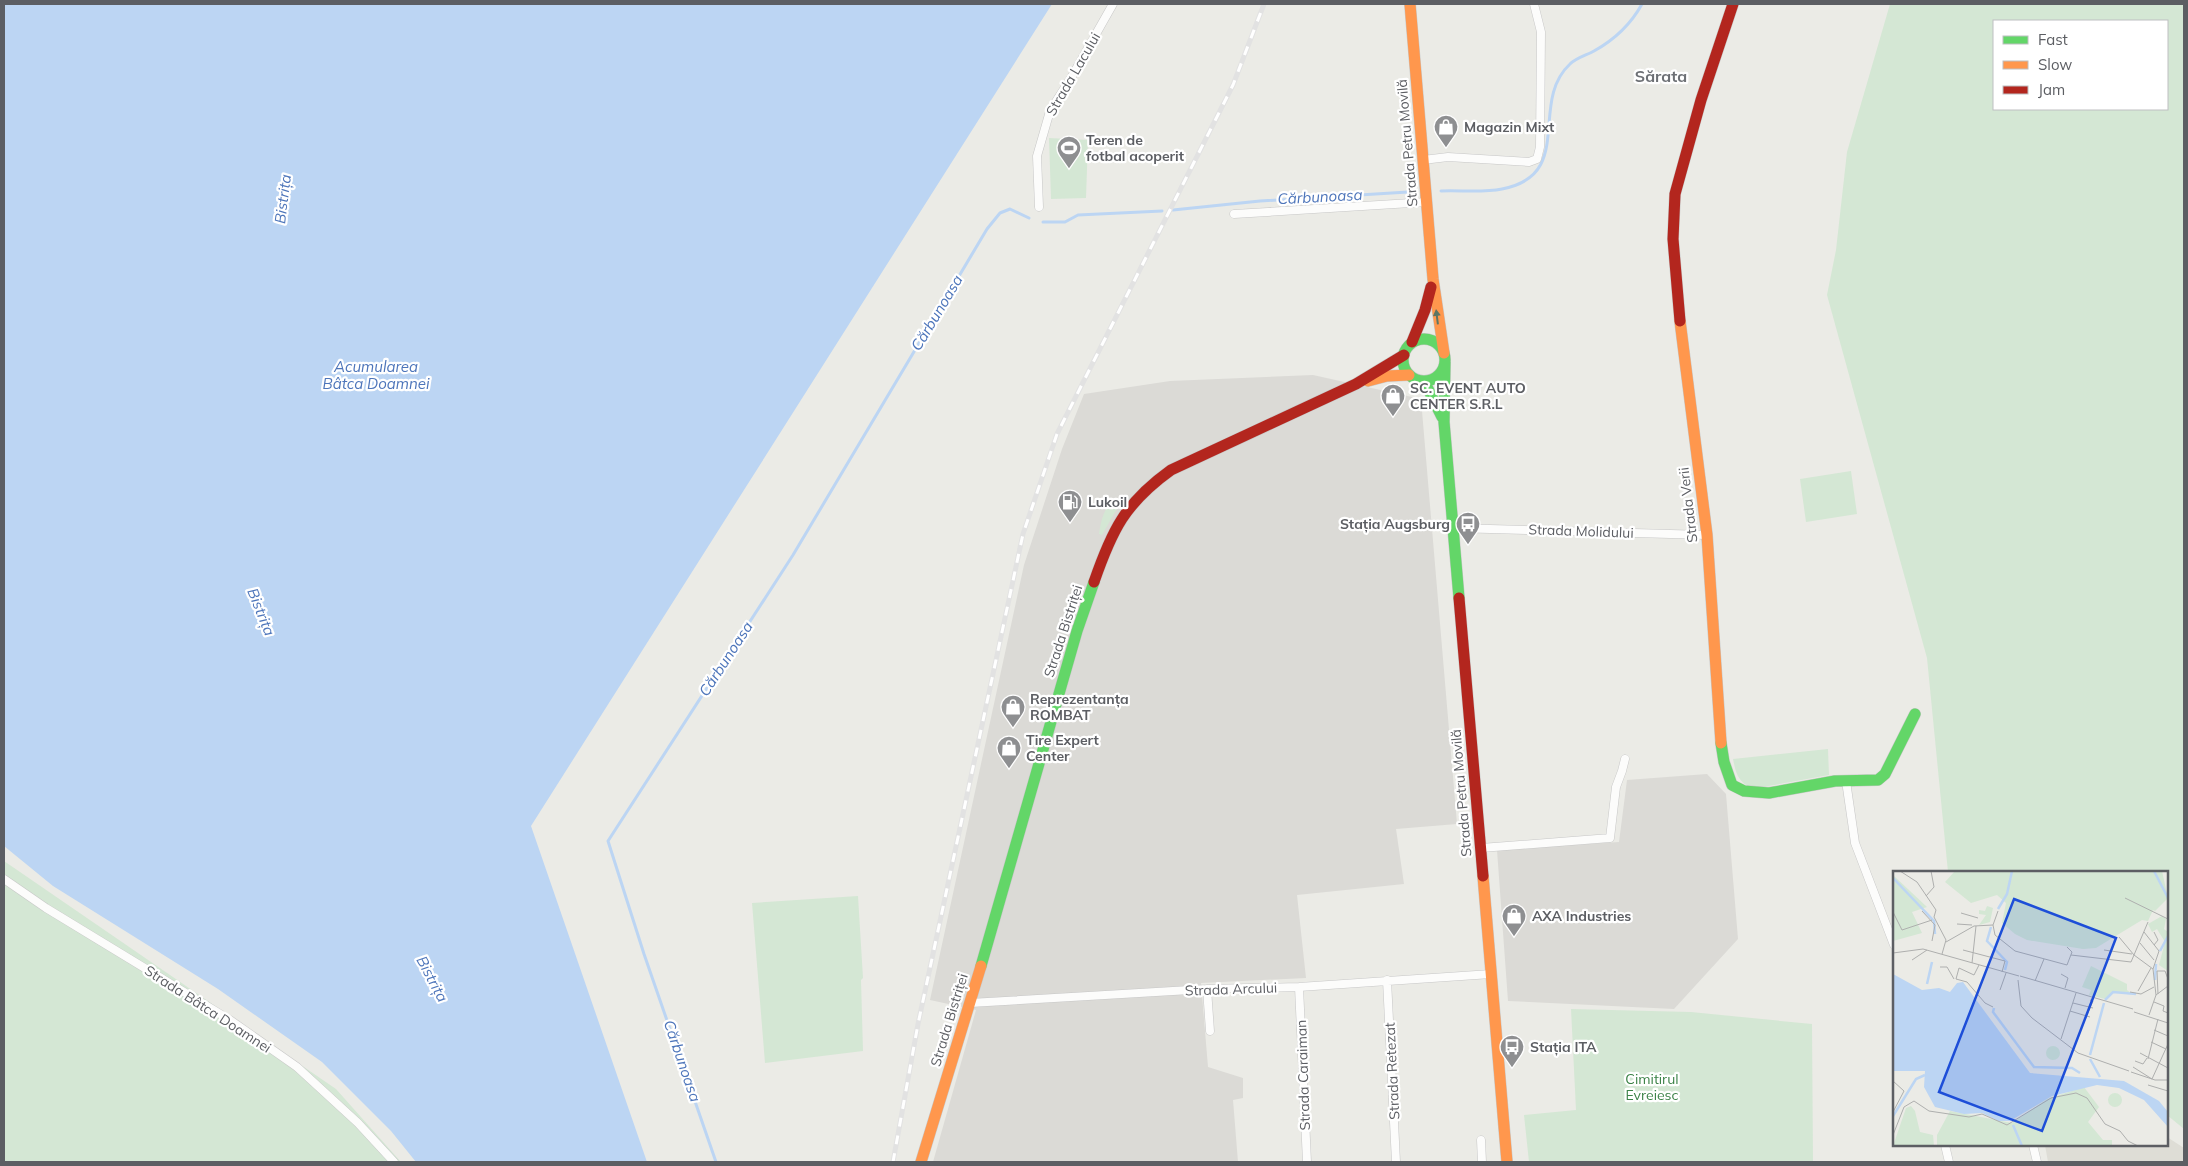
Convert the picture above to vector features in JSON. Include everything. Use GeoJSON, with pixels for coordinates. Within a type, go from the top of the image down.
{"type":"FeatureCollection","features":[{"type":"Feature","properties":{"kind":"main road","name":"Strada Petru Movilă"},"geometry":{"type":"LineString","coordinates":[[1410,4],[1433,279],[1445,358],[1444,422],[1507,1162]]}},
{"type":"Feature","properties":{"kind":"main road","name":"Strada Verii"},"geometry":{"type":"LineString","coordinates":[[1733,4],[1692,133],[1677,186],[1673,215],[1675,277],[1707,534],[1719,727],[1724,762],[1732,785],[1740,790],[1758,794],[1835,781],[1878,780],[1885,774],[1915,714]]}},
{"type":"Feature","properties":{"kind":"main road","name":"Strada Petru Movilă"},"geometry":{"type":"LineString","coordinates":[[1412,342],[1425,310],[1433,279]]}},
{"type":"Feature","properties":{"kind":"main road"},"geometry":{"type":"LineString","coordinates":[[1431,340],[1441,348],[1445,358],[1440,374],[1424,381],[1409,375],[1404,366],[1404,355],[1412,342],[1431,340]]}},
{"type":"Feature","properties":{"kind":"main road","name":"Strada Bistriței"},"geometry":{"type":"LineString","coordinates":[[921,1162],[970,1002],[1077,631],[1107,545],[1119,521],[1154,482],[1171,470],[1356,384],[1404,355]]}},
{"type":"Feature","properties":{"kind":"main road","name":"Strada Bistriței"},"geometry":{"type":"LineString","coordinates":[[1356,384],[1387,376],[1409,375]]}},
{"type":"Feature","properties":{"kind":"main road","name":"Strada Petru Movilă"},"geometry":{"type":"LineString","coordinates":[[1424,381],[1444,422]]}},
{"type":"Feature","properties":{"kind":"street","name":"Strada Lacului"},"geometry":{"type":"LineString","coordinates":[[1039,207],[1037,156],[1050,111],[1114,4]]}},
{"type":"Feature","properties":{"kind":"street"},"geometry":{"type":"LineString","coordinates":[[1423,160],[1448,157],[1529,162],[1538,159],[1540,147],[1541,32],[1534,4]]}},
{"type":"Feature","properties":{"kind":"street"},"geometry":{"type":"LineString","coordinates":[[1234,214],[1427,202]]}},
{"type":"Feature","properties":{"kind":"street","name":"Strada Molidului"},"geometry":{"type":"LineString","coordinates":[[1454,528],[1707,534]]}},
{"type":"Feature","properties":{"kind":"street"},"geometry":{"type":"LineString","coordinates":[[1481,848],[1610,838],[1616,787],[1622,771],[1624,758]]}},
{"type":"Feature","properties":{"kind":"street"},"geometry":{"type":"LineString","coordinates":[[1846,781],[1855,843],[1893,942]]}},
{"type":"Feature","properties":{"kind":"street","name":"Strada Bâtca Doamnei"},"geometry":{"type":"LineString","coordinates":[[4,879],[46,908],[230,1020],[297,1067],[358,1123],[394,1162]]}},
{"type":"Feature","properties":{"kind":"street","name":"Strada Arcului"},"geometry":{"type":"LineString","coordinates":[[970,1002],[1207,989],[1299,987],[1491,974]]}},
{"type":"Feature","properties":{"kind":"street","name":"Strada Retezat"},"geometry":{"type":"LineString","coordinates":[[1387,980],[1396,1162]]}},
{"type":"Feature","properties":{"kind":"street","name":"Strada Caraiman"},"geometry":{"type":"LineString","coordinates":[[1299,987],[1307,1162]]}},
{"type":"Feature","properties":{"kind":"street"},"geometry":{"type":"LineString","coordinates":[[1207,989],[1210,1031]]}},
{"type":"Feature","properties":{"kind":"street"},"geometry":{"type":"LineString","coordinates":[[1481,1140],[1482,1162]]}},
{"type":"Feature","properties":{"kind":"street"},"geometry":{"type":"LineString","coordinates":[[1945,1146],[1950,1162]]}},
{"type":"Feature","properties":{"kind":"street"},"geometry":{"type":"LineString","coordinates":[[2033,1146],[2037,1162]]}},
{"type":"Feature","properties":{"kind":"shaded area"},"geometry":{"type":"Polygon","coordinates":[[[1313,375],[1421,399],[1457,824],[1396,829],[1404,884],[1297,895],[1306,978],[1201,983],[1208,1067],[1243,1078],[1243,1098],[1233,1100],[1238,1162],[933,1162],[976,1010],[930,1000],[1024,565],[1062,449],[1084,394],[1170,381],[1313,375]]]}},
{"type":"Feature","properties":{"kind":"shaded area"},"geometry":{"type":"Polygon","coordinates":[[[1707,774],[1726,794],[1738,939],[1674,1009],[1508,1001],[1497,850],[1619,842],[1627,780],[1707,774]]]}},
{"type":"Feature","properties":{"kind":"shaded area"},"geometry":{"type":"Polygon","coordinates":[[[2168,1138],[2184,1148],[2184,1162],[2048,1162],[2045,1146],[2168,1146],[2168,1138]]]}},
{"type":"Feature","properties":{"kind":"green space"},"geometry":{"type":"Polygon","coordinates":[[[1890,4],[2184,4],[2184,1129],[2168,1116],[2168,871],[1948,871],[1927,658],[1827,295],[1836,250],[1847,152],[1890,4]]]}},
{"type":"Feature","properties":{"kind":"green space","name":"Teren de fotbal acoperit"},"geometry":{"type":"Polygon","coordinates":[[[1049,138],[1088,140],[1086,198],[1051,199],[1049,138]]]}},
{"type":"Feature","properties":{"kind":"green space"},"geometry":{"type":"Polygon","coordinates":[[[1851,471],[1857,514],[1806,522],[1800,479],[1851,471]]]}},
{"type":"Feature","properties":{"kind":"green space"},"geometry":{"type":"Polygon","coordinates":[[[1115,501],[1119,505],[1102,535],[1099,534],[1105,511],[1115,501]]]}},
{"type":"Feature","properties":{"kind":"green space"},"geometry":{"type":"Polygon","coordinates":[[[1828,749],[1829,775],[1752,789],[1738,777],[1733,759],[1828,749]]]}},
{"type":"Feature","properties":{"kind":"green space"},"geometry":{"type":"Polygon","coordinates":[[[4,861],[336,1089],[401,1162],[4,1162],[4,861]]]}},
{"type":"Feature","properties":{"kind":"green space"},"geometry":{"type":"Polygon","coordinates":[[[858,896],[863,978],[861,980],[863,1051],[765,1063],[752,903],[858,896]]]}},
{"type":"Feature","properties":{"kind":"green space","name":"Cimitirul Evreiesc"},"geometry":{"type":"Polygon","coordinates":[[[1571,1009],[1691,1012],[1812,1024],[1813,1162],[1529,1162],[1524,1115],[1576,1110],[1571,1009]]]}},
{"type":"Feature","properties":{"kind":"water","name":"Acumularea Bâtca Doamnei"},"geometry":{"type":"Polygon","coordinates":[[[4,4],[1052,4],[531,826],[647,1162],[416,1162],[391,1131],[322,1062],[218,989],[53,886],[4,846],[4,4]]]}},
{"type":"Feature","properties":{"kind":"waterway"},"geometry":{"type":"LineString","coordinates":[[1441,191],[1502,189],[1524,181],[1538,169],[1545,154],[1552,98],[1558,80],[1572,62],[1601,47],[1615,37],[1633,18],[1642,4]]}},
{"type":"Feature","properties":{"kind":"waterway","name":"Cărbunoasa"},"geometry":{"type":"LineString","coordinates":[[1173,210],[1260,201],[1408,192]]}},
{"type":"Feature","properties":{"kind":"waterway","name":"Cărbunoasa"},"geometry":{"type":"LineString","coordinates":[[716,1162],[644,954],[608,841],[793,555],[987,229],[1000,213],[1010,209],[1029,218]]}},
{"type":"Feature","properties":{"kind":"waterway","name":"Cărbunoasa"},"geometry":{"type":"LineString","coordinates":[[1043,222],[1065,222],[1078,215],[1162,211]]}},
{"type":"Feature","properties":{"kind":"railway"},"geometry":{"type":"LineString","coordinates":[[893,1162],[918,1024],[1023,534],[1057,434],[1233,85],[1264,4]]}},
{"type":"Feature","properties":{"kind":"traffic: fast"},"geometry":{"type":"LineString","coordinates":[[1428,339],[1436,342],[1442,348],[1445,360],[1442,372],[1436,378],[1420,381],[1412,378],[1406,372],[1403,356],[1406,348],[1412,342],[1428,339]]}},
{"type":"Feature","properties":{"kind":"traffic: fast"},"geometry":{"type":"LineString","coordinates":[[1445,362],[1444,422],[1459,598]]}},
{"type":"Feature","properties":{"kind":"traffic: fast"},"geometry":{"type":"LineString","coordinates":[[1424,381],[1442,417]]}},
{"type":"Feature","properties":{"kind":"traffic: fast"},"geometry":{"type":"LineString","coordinates":[[981,966],[1077,631],[1094,582]]}},
{"type":"Feature","properties":{"kind":"traffic: fast"},"geometry":{"type":"LineString","coordinates":[[1721,743],[1724,762],[1732,785],[1744,791],[1769,793],[1835,781],[1878,780],[1885,774],[1915,714]]}},
{"type":"Feature","properties":{"kind":"traffic: slow"},"geometry":{"type":"LineString","coordinates":[[1410,4],[1433,279],[1444,353]]}},
{"type":"Feature","properties":{"kind":"traffic: slow"},"geometry":{"type":"LineString","coordinates":[[1680,321],[1707,535],[1721,743]]}},
{"type":"Feature","properties":{"kind":"traffic: slow"},"geometry":{"type":"LineString","coordinates":[[1368,381],[1387,376],[1409,375]]}},
{"type":"Feature","properties":{"kind":"traffic: slow"},"geometry":{"type":"LineString","coordinates":[[1483,876],[1507,1162]]}},
{"type":"Feature","properties":{"kind":"traffic: slow"},"geometry":{"type":"LineString","coordinates":[[921,1162],[981,966]]}},
{"type":"Feature","properties":{"kind":"traffic: jam"},"geometry":{"type":"LineString","coordinates":[[1680,321],[1673,239],[1675,194],[1701,100],[1733,4]]}},
{"type":"Feature","properties":{"kind":"traffic: jam"},"geometry":{"type":"LineString","coordinates":[[1412,342],[1425,310],[1431,287]]}},
{"type":"Feature","properties":{"kind":"traffic: jam"},"geometry":{"type":"LineString","coordinates":[[1094,582],[1107,547],[1122,519],[1142,494],[1171,470],[1356,384],[1404,355]]}},
{"type":"Feature","properties":{"kind":"traffic: jam"},"geometry":{"type":"LineString","coordinates":[[1459,598],[1483,876]]}},
{"type":"Feature","properties":{"kind":"place","name":"Magazin Mixt"},"geometry":{"type":"Point","coordinates":[1446,148]}},
{"type":"Feature","properties":{"kind":"place","name":"Teren de fotbal acoperit"},"geometry":{"type":"Point","coordinates":[1069,169]}},
{"type":"Feature","properties":{"kind":"place","name":"SC. EVENT AUTO CENTER S.R.L"},"geometry":{"type":"Point","coordinates":[1393,417]}},
{"type":"Feature","properties":{"kind":"place","name":"Lukoil"},"geometry":{"type":"Point","coordinates":[1070,523]}},
{"type":"Feature","properties":{"kind":"place","name":"Stația Augsburg"},"geometry":{"type":"Point","coordinates":[1468,545]}},
{"type":"Feature","properties":{"kind":"place","name":"Reprezentanța ROMBAT"},"geometry":{"type":"Point","coordinates":[1013,728]}},
{"type":"Feature","properties":{"kind":"place","name":"Tire Expert Center"},"geometry":{"type":"Point","coordinates":[1009,769]}},
{"type":"Feature","properties":{"kind":"place","name":"AXA Industries"},"geometry":{"type":"Point","coordinates":[1514,937]}},
{"type":"Feature","properties":{"kind":"place","name":"Stația ITA"},"geometry":{"type":"Point","coordinates":[1512,1068]}},
{"type":"Feature","properties":{"kind":"district","name":"Sărata"},"geometry":{"type":"Point","coordinates":[1661,76]}},
{"type":"Feature","properties":{"kind":"water label","name":"Bistrița"},"geometry":{"type":"Point","coordinates":[283,199]}},
{"type":"Feature","properties":{"kind":"water label","name":"Bistrița"},"geometry":{"type":"Point","coordinates":[261,612]}},
{"type":"Feature","properties":{"kind":"water label","name":"Bistrița"},"geometry":{"type":"Point","coordinates":[432,979]}}]}
